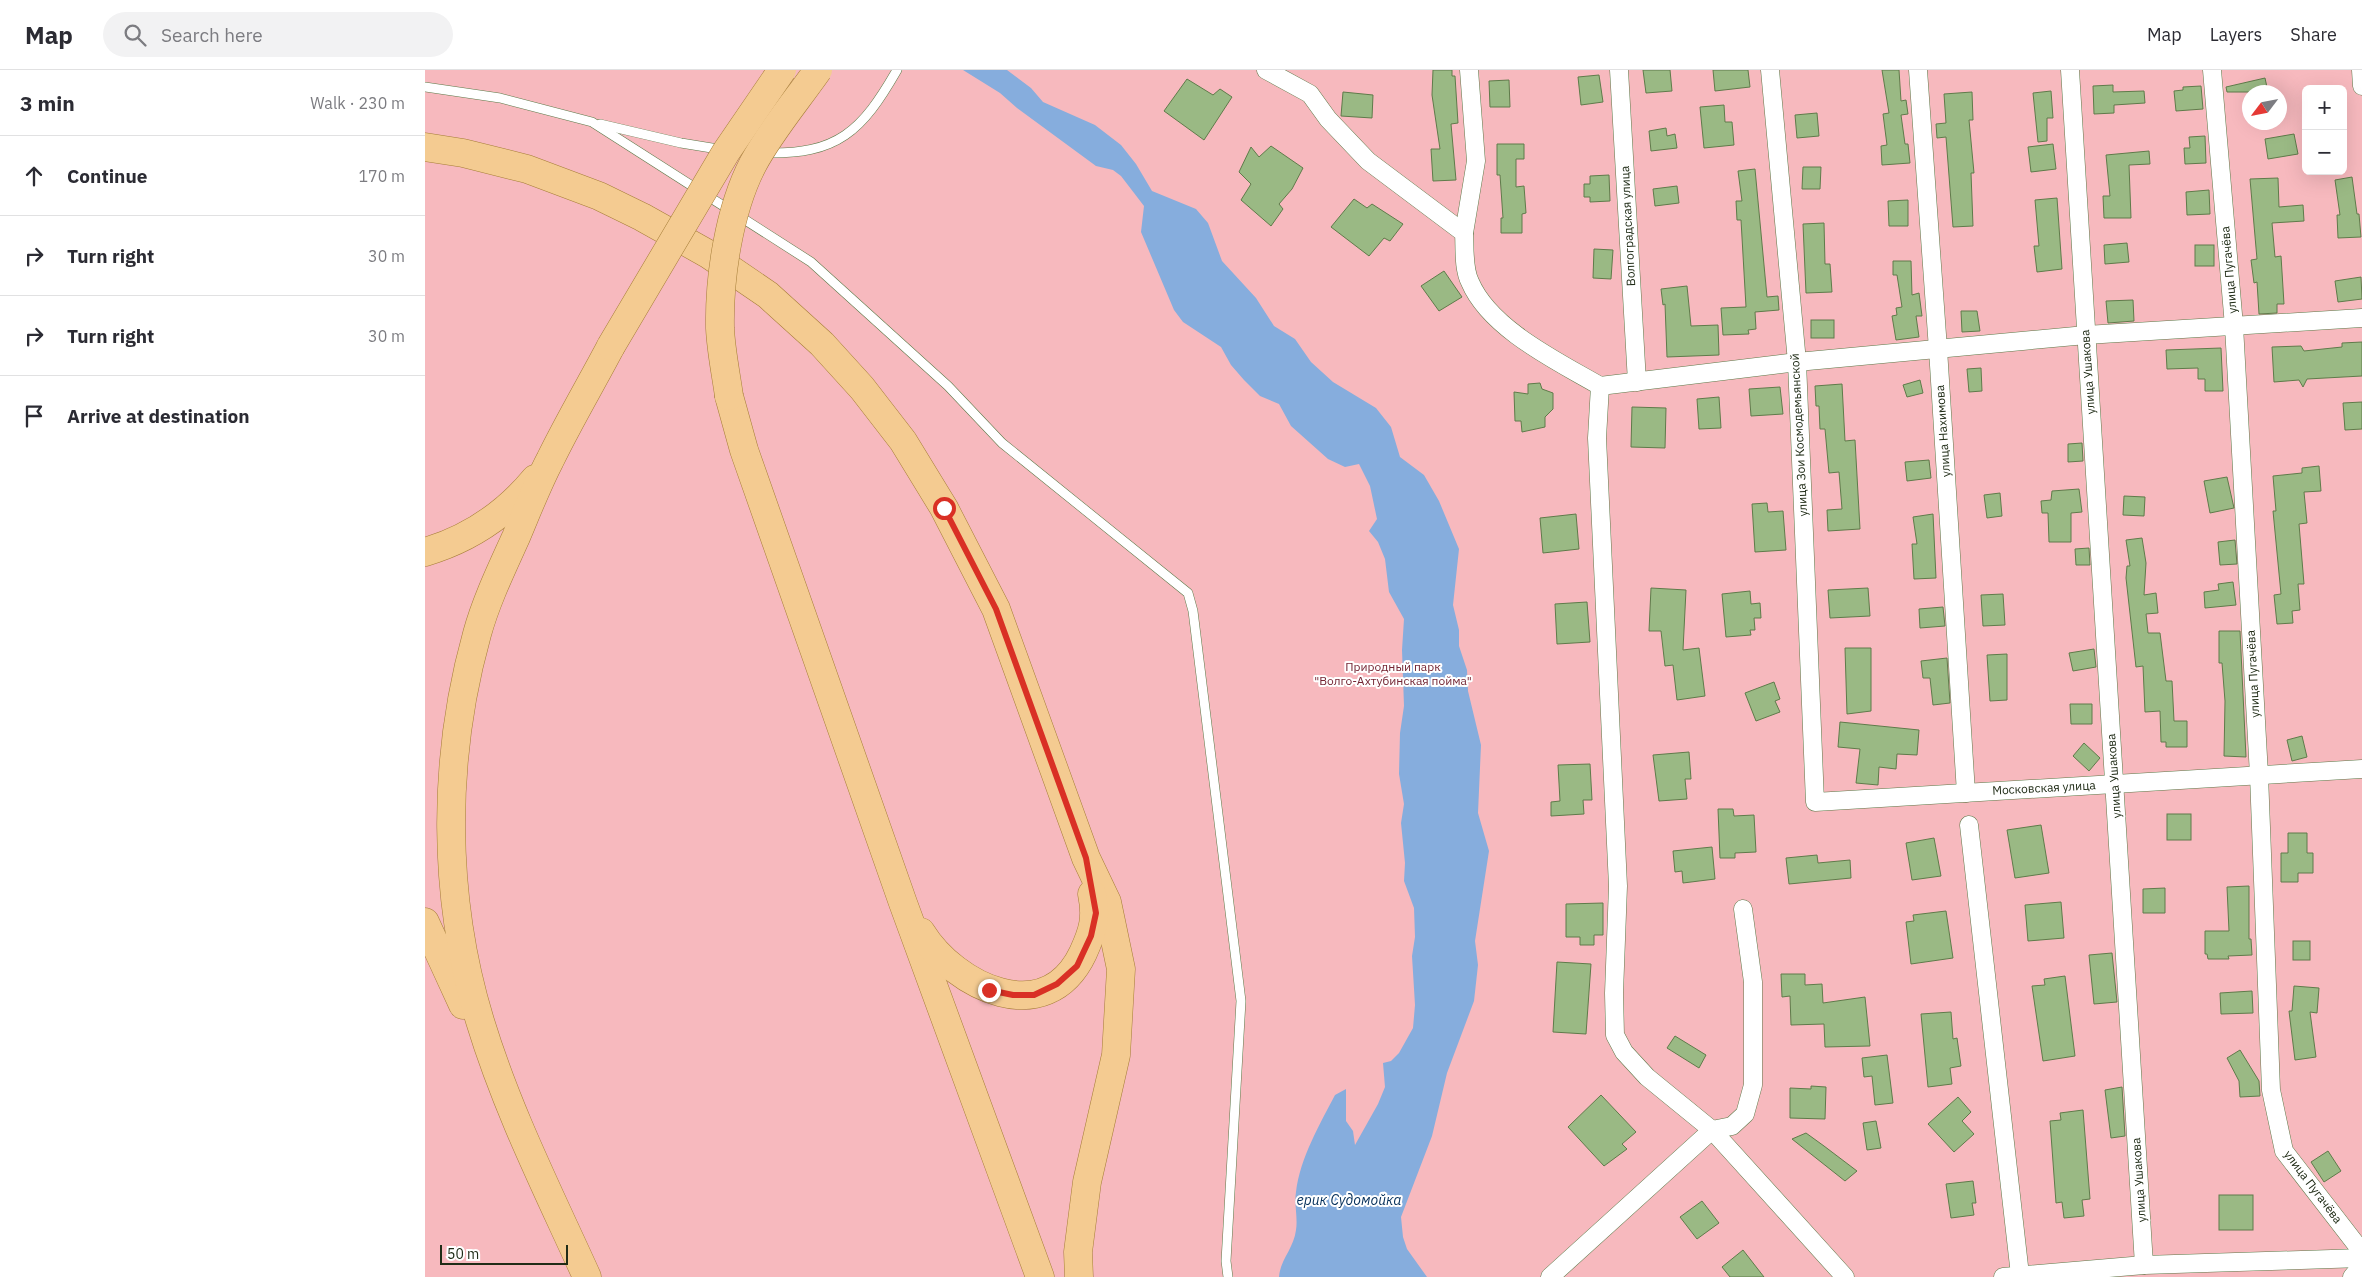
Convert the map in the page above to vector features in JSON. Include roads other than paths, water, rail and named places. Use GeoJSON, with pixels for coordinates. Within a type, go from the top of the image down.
{"type":"FeatureCollection","features":[{"type":"Feature","properties":{"kind":"main road"},"geometry":{"type":"LineString","coordinates":[[506,1097],[480,1020],[460,943],[452,859],[452,779],[461,705],[477,633],[503,565],[550,460],[611,346],[726,152],[782,70]]}},
{"type":"Feature","properties":{"kind":"main road"},"geometry":{"type":"LineString","coordinates":[[818,70],[753,165],[738,202],[728,243],[721,296],[720,329],[729,396],[744,450],[903,903],[1040,1277]]}},
{"type":"Feature","properties":{"kind":"main road"},"geometry":{"type":"LineString","coordinates":[[425,148],[454,151],[527,169],[599,196],[642,217],[708,254],[768,295],[836,359],[863,388],[903,441],[944,508],[991,600],[1055,768],[1086,858],[1107,902],[1121,968],[1116,1055],[1087,1182],[1078,1252],[1079,1277]]}},
{"type":"Feature","properties":{"kind":"main road"},"geometry":{"type":"LineString","coordinates":[[425,552],[451,544],[494,520],[525,491],[550,460]]}},
{"type":"Feature","properties":{"kind":"main road"},"geometry":{"type":"LineString","coordinates":[[903,903],[926,941],[950,966],[968,979],[989,990],[1013,995],[1034,995],[1057,984],[1077,966],[1091,936],[1096,913],[1086,858]]}},
{"type":"Feature","properties":{"kind":"main road"},"geometry":{"type":"LineString","coordinates":[[425,922],[587,1277]]}},
{"type":"Feature","properties":{"kind":"street"},"geometry":{"type":"LineString","coordinates":[[1266,70],[1310,94],[1328,119],[1368,161],[1464,233]]}},
{"type":"Feature","properties":{"kind":"street"},"geometry":{"type":"LineString","coordinates":[[1469,70],[1476,161],[1464,233],[1469,280],[1479,302],[1500,322],[1543,353],[1600,386],[1797,362],[2086,335],[2362,318]]}},
{"type":"Feature","properties":{"kind":"street","name":"Волгоградская улица"},"geometry":{"type":"LineString","coordinates":[[1619,70],[1637,382]]}},
{"type":"Feature","properties":{"kind":"street","name":"улица Зои Космодемьянской"},"geometry":{"type":"LineString","coordinates":[[1770,70],[1797,362],[1815,802]]}},
{"type":"Feature","properties":{"kind":"street","name":"улица Нахимова"},"geometry":{"type":"LineString","coordinates":[[1918,70],[1966,792]]}},
{"type":"Feature","properties":{"kind":"street","name":"улица Ушакова"},"geometry":{"type":"LineString","coordinates":[[2070,70],[2144,1265]]}},
{"type":"Feature","properties":{"kind":"street","name":"улица Пугачёва"},"geometry":{"type":"LineString","coordinates":[[2212,70],[2234,326],[2259,775],[2271,1090],[2284,1151],[2362,1252]]}},
{"type":"Feature","properties":{"kind":"street"},"geometry":{"type":"LineString","coordinates":[[2361,70],[2362,86]]}},
{"type":"Feature","properties":{"kind":"street"},"geometry":{"type":"LineString","coordinates":[[1600,386],[1597,438],[1618,886],[1614,993],[1615,1035],[1624,1052],[1647,1077],[1712,1130],[1845,1277]]}},
{"type":"Feature","properties":{"kind":"street","name":"Московская улица"},"geometry":{"type":"LineString","coordinates":[[1815,802],[2362,769]]}},
{"type":"Feature","properties":{"kind":"street"},"geometry":{"type":"LineString","coordinates":[[1969,825],[2011,1276],[2144,1265],[2362,1258]]}},
{"type":"Feature","properties":{"kind":"street"},"geometry":{"type":"LineString","coordinates":[[1550,1277],[1712,1130],[1732,1126],[1745,1114],[1753,1085],[1753,982],[1743,909]]}},
{"type":"Feature","properties":{"kind":"street"},"geometry":{"type":"LineString","coordinates":[[2352,1277],[2362,1264]]}},
{"type":"Feature","properties":{"kind":"lane"},"geometry":{"type":"LineString","coordinates":[[425,87],[499,98],[681,143],[743,152],[775,153],[810,150],[841,140],[870,113],[897,70]]}},
{"type":"Feature","properties":{"kind":"lane"},"geometry":{"type":"LineString","coordinates":[[592,122],[811,262],[948,386],[1002,443],[1188,594],[1193,611],[1241,1000],[1227,1261],[1228,1277]]}},
{"type":"Feature","properties":{"kind":"water","name":"ерик Судомойка"},"geometry":{"type":"Polygon","coordinates":[[[963,70],[1007,70],[1031,88],[1043,102],[1095,125],[1121,145],[1136,164],[1152,191],[1196,209],[1208,223],[1222,261],[1256,298],[1274,326],[1295,339],[1311,362],[1333,382],[1376,408],[1391,427],[1400,457],[1424,475],[1439,501],[1459,549],[1453,605],[1459,630],[1459,646],[1467,670],[1468,691],[1481,745],[1478,813],[1489,851],[1475,941],[1478,965],[1474,1001],[1447,1073],[1432,1136],[1401,1217],[1403,1237],[1407,1249],[1427,1277],[1279,1277],[1282,1265],[1295,1236],[1298,1179],[1311,1142],[1335,1095],[1346,1089],[1346,1121],[1353,1131],[1355,1145],[1378,1104],[1385,1087],[1383,1063],[1391,1061],[1399,1053],[1413,1028],[1415,1005],[1412,956],[1415,937],[1414,908],[1404,881],[1405,863],[1401,823],[1404,804],[1399,774],[1400,733],[1404,706],[1402,650],[1404,619],[1389,592],[1385,559],[1378,542],[1369,531],[1377,519],[1370,486],[1359,464],[1345,467],[1328,459],[1291,426],[1279,404],[1260,396],[1244,380],[1231,365],[1221,347],[1183,322],[1174,310],[1141,232],[1144,206],[1121,176],[1113,170],[1096,166],[1017,108],[1000,93],[963,70]]]}},
{"type":"Feature","properties":{"kind":"park label","name":"Природный парк \"Волго-Ахтубинская пойма\""},"geometry":{"type":"Point","coordinates":[1393,674]}}]}
